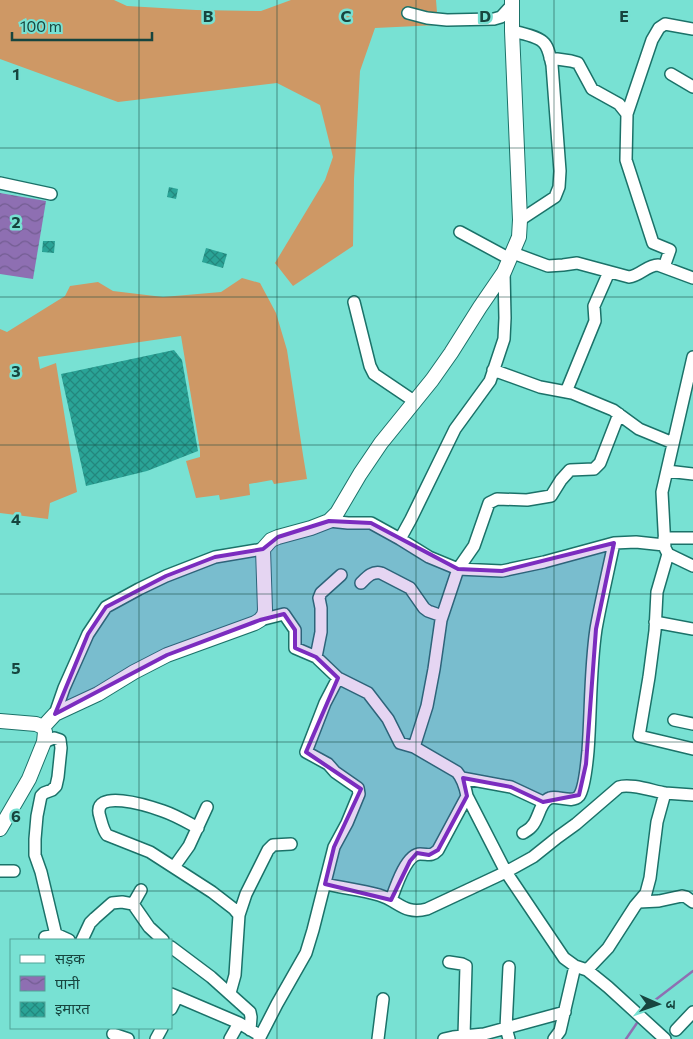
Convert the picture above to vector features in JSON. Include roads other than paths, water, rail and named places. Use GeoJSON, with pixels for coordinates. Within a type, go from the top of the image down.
{"type":"FeatureCollection","features":[{"type":"Feature","properties":{"kind":"main road"},"geometry":{"type":"LineString","coordinates":[[43,727],[55,714],[98,694],[167,655],[260,620],[266,610],[263,550],[272,540],[329,521],[337,513],[381,443],[432,380],[504,272],[519,238],[520,220],[512,2]]}},
{"type":"Feature","properties":{"kind":"main road"},"geometry":{"type":"LineString","coordinates":[[0,720],[36,724],[43,727],[45,732],[44,742],[28,779],[0,829]]}},
{"type":"Feature","properties":{"kind":"street"},"geometry":{"type":"LineString","coordinates":[[408,13],[427,18],[447,20],[494,19],[501,17],[512,2]]}},
{"type":"Feature","properties":{"kind":"street"},"geometry":{"type":"LineString","coordinates":[[664,267],[670,250],[653,243],[626,160],[627,114],[652,40],[659,28],[665,24],[693,29]]}},
{"type":"Feature","properties":{"kind":"street"},"geometry":{"type":"LineString","coordinates":[[512,31],[544,42],[550,58],[560,171],[559,187],[555,197],[520,220]]}},
{"type":"Feature","properties":{"kind":"street"},"geometry":{"type":"LineString","coordinates":[[550,58],[578,63],[592,89],[619,104],[627,114]]}},
{"type":"Feature","properties":{"kind":"street"},"geometry":{"type":"LineString","coordinates":[[671,74],[693,87]]}},
{"type":"Feature","properties":{"kind":"street"},"geometry":{"type":"LineString","coordinates":[[0,183],[51,194]]}},
{"type":"Feature","properties":{"kind":"street"},"geometry":{"type":"LineString","coordinates":[[460,232],[512,256],[548,266],[577,263],[634,277],[653,265],[658,265],[693,278]]}},
{"type":"Feature","properties":{"kind":"street"},"geometry":{"type":"LineString","coordinates":[[400,539],[455,429],[490,381],[504,339],[504,272]]}},
{"type":"Feature","properties":{"kind":"street"},"geometry":{"type":"LineString","coordinates":[[566,392],[595,321],[594,306],[609,272]]}},
{"type":"Feature","properties":{"kind":"street"},"geometry":{"type":"LineString","coordinates":[[354,302],[370,366],[374,374],[414,401]]}},
{"type":"Feature","properties":{"kind":"street"},"geometry":{"type":"LineString","coordinates":[[693,357],[662,492],[665,546],[657,592],[649,677],[640,736],[693,749]]}},
{"type":"Feature","properties":{"kind":"street"},"geometry":{"type":"LineString","coordinates":[[493,370],[540,387],[572,393],[613,410],[639,429],[673,443]]}},
{"type":"Feature","properties":{"kind":"street"},"geometry":{"type":"LineString","coordinates":[[414,747],[427,706],[442,616],[458,570],[474,546],[489,503],[498,499],[527,500],[551,496],[570,470],[594,469],[600,463],[619,414]]}},
{"type":"Feature","properties":{"kind":"street"},"geometry":{"type":"LineString","coordinates":[[667,471],[693,474]]}},
{"type":"Feature","properties":{"kind":"street"},"geometry":{"type":"LineString","coordinates":[[329,521],[371,523],[429,557],[458,570],[502,571],[614,544],[636,542],[665,546],[693,538]]}},
{"type":"Feature","properties":{"kind":"street"},"geometry":{"type":"LineString","coordinates":[[523,833],[532,826],[538,817],[543,802],[550,798],[569,800],[580,795],[584,781],[596,630],[614,544]]}},
{"type":"Feature","properties":{"kind":"street"},"geometry":{"type":"LineString","coordinates":[[665,546],[693,566]]}},
{"type":"Feature","properties":{"kind":"street"},"geometry":{"type":"LineString","coordinates":[[55,714],[64,688],[88,634],[106,607],[166,576],[215,557],[263,550]]}},
{"type":"Feature","properties":{"kind":"street"},"geometry":{"type":"LineString","coordinates":[[361,583],[372,573],[381,573],[410,588],[424,608],[442,616]]}},
{"type":"Feature","properties":{"kind":"street"},"geometry":{"type":"LineString","coordinates":[[316,657],[321,632],[319,598],[321,593],[340,575]]}},
{"type":"Feature","properties":{"kind":"street"},"geometry":{"type":"LineString","coordinates":[[260,620],[284,614],[295,630],[295,648],[316,657],[338,678],[368,693],[388,718],[400,743],[414,747],[456,772],[462,778],[467,796],[506,872],[564,958],[575,966],[587,970],[665,1039]]}},
{"type":"Feature","properties":{"kind":"street"},"geometry":{"type":"LineString","coordinates":[[655,622],[693,629]]}},
{"type":"Feature","properties":{"kind":"street"},"geometry":{"type":"LineString","coordinates":[[256,1035],[306,953],[314,930],[334,847],[347,823],[359,794],[358,788],[328,764],[306,752],[338,678]]}},
{"type":"Feature","properties":{"kind":"street"},"geometry":{"type":"LineString","coordinates":[[674,720],[693,724]]}},
{"type":"Feature","properties":{"kind":"street"},"geometry":{"type":"LineString","coordinates":[[44,742],[54,738],[60,740],[61,748],[56,786],[40,796],[35,855],[41,872],[50,936],[58,935],[67,939]]}},
{"type":"Feature","properties":{"kind":"street"},"geometry":{"type":"LineString","coordinates":[[462,778],[511,787],[543,802]]}},
{"type":"Feature","properties":{"kind":"street"},"geometry":{"type":"LineString","coordinates":[[325,884],[380,895],[401,907],[419,911],[506,872],[533,857],[576,824],[619,787],[636,787],[665,793],[693,795]]}},
{"type":"Feature","properties":{"kind":"street"},"geometry":{"type":"LineString","coordinates":[[587,970],[608,948],[646,893],[650,878],[657,822],[665,793]]}},
{"type":"Feature","properties":{"kind":"street"},"geometry":{"type":"LineString","coordinates":[[391,900],[397,881],[415,855],[429,855],[438,850],[467,796]]}},
{"type":"Feature","properties":{"kind":"street"},"geometry":{"type":"LineString","coordinates":[[198,828],[164,811],[127,802],[110,800],[103,802],[99,806],[98,811],[107,835],[150,852],[212,892],[239,915]]}},
{"type":"Feature","properties":{"kind":"street"},"geometry":{"type":"LineString","coordinates":[[174,867],[189,846],[207,807]]}},
{"type":"Feature","properties":{"kind":"street"},"geometry":{"type":"LineString","coordinates":[[230,993],[236,975],[239,915],[246,894],[268,850],[273,845],[291,844]]}},
{"type":"Feature","properties":{"kind":"street"},"geometry":{"type":"LineString","coordinates":[[0,871],[14,871]]}},
{"type":"Feature","properties":{"kind":"street"},"geometry":{"type":"LineString","coordinates":[[133,904],[141,890]]}},
{"type":"Feature","properties":{"kind":"street"},"geometry":{"type":"LineString","coordinates":[[638,902],[659,902],[682,896],[693,902]]}},
{"type":"Feature","properties":{"kind":"street"},"geometry":{"type":"LineString","coordinates":[[82,939],[90,923],[95,918],[112,903],[122,902],[133,904],[149,927],[162,939]]}},
{"type":"Feature","properties":{"kind":"street"},"geometry":{"type":"LineString","coordinates":[[172,948],[211,977],[250,1012],[256,1035]]}},
{"type":"Feature","properties":{"kind":"street"},"geometry":{"type":"LineString","coordinates":[[449,962],[466,966],[464,1036]]}},
{"type":"Feature","properties":{"kind":"street"},"geometry":{"type":"LineString","coordinates":[[554,1039],[560,1031],[575,966]]}},
{"type":"Feature","properties":{"kind":"street"},"geometry":{"type":"LineString","coordinates":[[507,1034],[509,967]]}},
{"type":"Feature","properties":{"kind":"street"},"geometry":{"type":"LineString","coordinates":[[174,996],[239,1023],[256,1035]]}},
{"type":"Feature","properties":{"kind":"street"},"geometry":{"type":"LineString","coordinates":[[378,1039],[383,999]]}},
{"type":"Feature","properties":{"kind":"street"},"geometry":{"type":"LineString","coordinates":[[444,1039],[484,1034],[507,1034],[565,1012]]}},
{"type":"Feature","properties":{"kind":"street"},"geometry":{"type":"LineString","coordinates":[[676,1030],[693,1012]]}},
{"type":"Feature","properties":{"kind":"street"},"geometry":{"type":"LineString","coordinates":[[230,1039],[239,1023]]}},
{"type":"Feature","properties":{"kind":"street"},"geometry":{"type":"LineString","coordinates":[[113,1034],[128,1039]]}},
{"type":"Feature","properties":{"kind":"water"},"geometry":{"type":"Polygon","coordinates":[[[0,193],[46,201],[33,279],[0,274],[0,193]]]}},
{"type":"Feature","properties":{"kind":"waterway"},"geometry":{"type":"LineString","coordinates":[[642,1015],[650,1004],[693,971]]}},
{"type":"Feature","properties":{"kind":"waterway"},"geometry":{"type":"LineString","coordinates":[[626,1039],[639,1020]]}}]}
